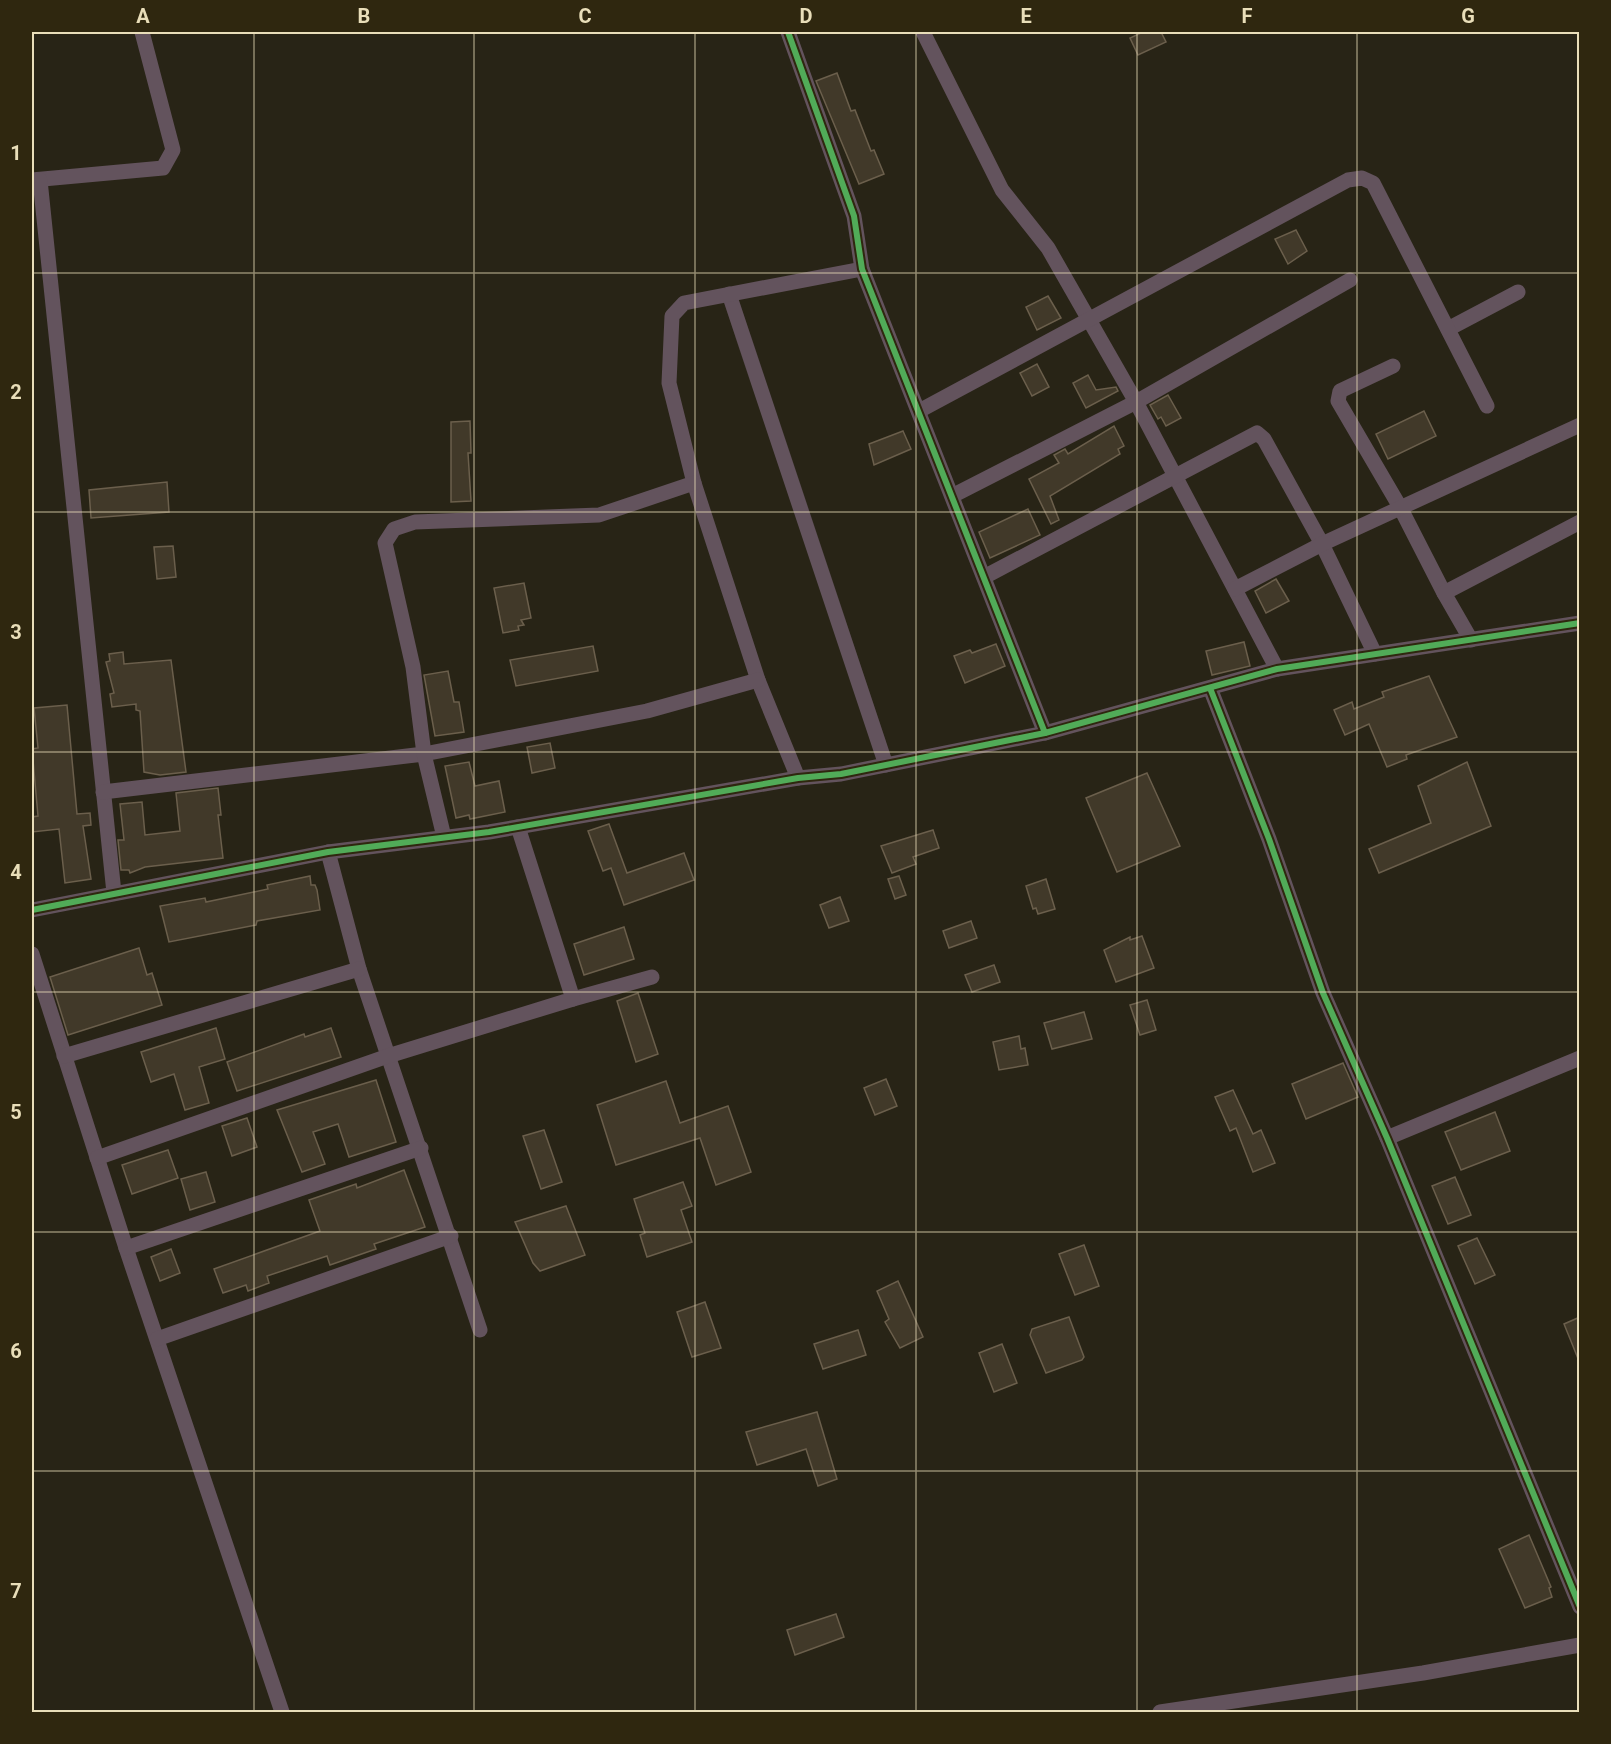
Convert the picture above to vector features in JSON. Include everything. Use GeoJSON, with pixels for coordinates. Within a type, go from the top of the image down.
{"type":"FeatureCollection","features":[{"type":"Feature","properties":{"kind":"street"},"geometry":{"type":"LineString","coordinates":[[114,893],[36,180],[163,168],[173,150],[142,32]]}},
{"type":"Feature","properties":{"kind":"street"},"geometry":{"type":"LineString","coordinates":[[788,32],[854,216],[862,269],[1046,733]]}},
{"type":"Feature","properties":{"kind":"street"},"geometry":{"type":"LineString","coordinates":[[923,32],[1002,190],[1048,248],[1177,477],[1277,669]]}},
{"type":"Feature","properties":{"kind":"street"},"geometry":{"type":"LineString","coordinates":[[919,411],[1348,180],[1362,178],[1373,183],[1486,406]]}},
{"type":"Feature","properties":{"kind":"street"},"geometry":{"type":"LineString","coordinates":[[798,778],[758,680],[694,483],[669,383],[672,316],[684,303],[862,269]]}},
{"type":"Feature","properties":{"kind":"street"},"geometry":{"type":"LineString","coordinates":[[952,496],[1136,402],[1350,280]]}},
{"type":"Feature","properties":{"kind":"street"},"geometry":{"type":"LineString","coordinates":[[1448,329],[1518,292]]}},
{"type":"Feature","properties":{"kind":"street"},"geometry":{"type":"LineString","coordinates":[[729,294],[886,765]]}},
{"type":"Feature","properties":{"kind":"street"},"geometry":{"type":"LineString","coordinates":[[1393,366],[1340,391],[1338,401],[1400,507],[1471,640]]}},
{"type":"Feature","properties":{"kind":"street"},"geometry":{"type":"LineString","coordinates":[[1235,589],[1322,544],[1580,425]]}},
{"type":"Feature","properties":{"kind":"street"},"geometry":{"type":"LineString","coordinates":[[984,577],[1257,433],[1264,439],[1322,544],[1375,654]]}},
{"type":"Feature","properties":{"kind":"street"},"geometry":{"type":"LineString","coordinates":[[444,837],[424,754],[413,667],[386,543],[394,529],[415,522],[599,515],[694,483]]}},
{"type":"Feature","properties":{"kind":"street"},"geometry":{"type":"LineString","coordinates":[[1444,593],[1580,522]]}},
{"type":"Feature","properties":{"kind":"street"},"geometry":{"type":"LineString","coordinates":[[32,910],[328,852],[518,827],[798,778],[886,765],[1046,733],[1277,669],[1580,623]]}},
{"type":"Feature","properties":{"kind":"street"},"geometry":{"type":"LineString","coordinates":[[103,792],[424,754],[647,711],[758,680]]}},
{"type":"Feature","properties":{"kind":"street"},"geometry":{"type":"LineString","coordinates":[[1210,688],[1269,839],[1323,993],[1387,1138],[1580,1607]]}},
{"type":"Feature","properties":{"kind":"street"},"geometry":{"type":"LineString","coordinates":[[518,827],[573,999]]}},
{"type":"Feature","properties":{"kind":"street"},"geometry":{"type":"LineString","coordinates":[[328,852],[359,969],[451,1236],[480,1330]]}},
{"type":"Feature","properties":{"kind":"street"},"geometry":{"type":"LineString","coordinates":[[32,954],[126,1248],[282,1713]]}},
{"type":"Feature","properties":{"kind":"street"},"geometry":{"type":"LineString","coordinates":[[64,1056],[359,969]]}},
{"type":"Feature","properties":{"kind":"street"},"geometry":{"type":"LineString","coordinates":[[97,1158],[388,1056],[652,977]]}},
{"type":"Feature","properties":{"kind":"street"},"geometry":{"type":"LineString","coordinates":[[1387,1138],[1580,1058]]}},
{"type":"Feature","properties":{"kind":"street"},"geometry":{"type":"LineString","coordinates":[[126,1248],[421,1148]]}},
{"type":"Feature","properties":{"kind":"street"},"geometry":{"type":"LineString","coordinates":[[157,1339],[451,1236]]}},
{"type":"Feature","properties":{"kind":"street"},"geometry":{"type":"LineString","coordinates":[[1160,1713],[1424,1673],[1580,1645]]}},
{"type":"Feature","properties":{"kind":"building"},"geometry":{"type":"Polygon","coordinates":[[[1143,32],[1161,32],[1166,42],[1138,55],[1130,38],[1143,32]]]}},
{"type":"Feature","properties":{"kind":"building"},"geometry":{"type":"Polygon","coordinates":[[[837,73],[851,111],[855,110],[871,151],[874,150],[884,174],[859,184],[816,81],[837,73]]]}},
{"type":"Feature","properties":{"kind":"building"},"geometry":{"type":"Polygon","coordinates":[[[1296,230],[1307,251],[1288,264],[1275,239],[1296,230]]]}},
{"type":"Feature","properties":{"kind":"building"},"geometry":{"type":"Polygon","coordinates":[[[1048,296],[1061,318],[1037,330],[1026,307],[1048,296]]]}},
{"type":"Feature","properties":{"kind":"building"},"geometry":{"type":"Polygon","coordinates":[[[1037,364],[1049,387],[1032,396],[1020,373],[1037,364]]]}},
{"type":"Feature","properties":{"kind":"building"},"geometry":{"type":"Polygon","coordinates":[[[1088,375],[1096,390],[1116,387],[1118,391],[1086,408],[1073,383],[1088,375]]]}},
{"type":"Feature","properties":{"kind":"building"},"geometry":{"type":"Polygon","coordinates":[[[1168,395],[1181,418],[1166,426],[1161,417],[1158,419],[1150,405],[1168,395]]]}},
{"type":"Feature","properties":{"kind":"building"},"geometry":{"type":"Polygon","coordinates":[[[1424,411],[1436,436],[1388,459],[1376,434],[1424,411]]]}},
{"type":"Feature","properties":{"kind":"building"},"geometry":{"type":"Polygon","coordinates":[[[470,421],[471,453],[468,453],[471,501],[451,502],[451,422],[470,421]]]}},
{"type":"Feature","properties":{"kind":"building"},"geometry":{"type":"Polygon","coordinates":[[[1114,426],[1124,446],[1118,449],[1120,454],[1050,496],[1059,520],[1051,524],[1029,479],[1059,463],[1054,455],[1065,449],[1068,454],[1114,426]]]}},
{"type":"Feature","properties":{"kind":"building"},"geometry":{"type":"Polygon","coordinates":[[[903,431],[911,449],[874,465],[869,444],[903,431]]]}},
{"type":"Feature","properties":{"kind":"building"},"geometry":{"type":"Polygon","coordinates":[[[167,482],[169,512],[91,518],[89,490],[167,482]]]}},
{"type":"Feature","properties":{"kind":"building"},"geometry":{"type":"Polygon","coordinates":[[[1028,509],[1040,535],[990,558],[979,532],[1028,509]]]}},
{"type":"Feature","properties":{"kind":"building"},"geometry":{"type":"Polygon","coordinates":[[[173,546],[176,577],[157,579],[154,547],[173,546]]]}},
{"type":"Feature","properties":{"kind":"building"},"geometry":{"type":"Polygon","coordinates":[[[1276,579],[1289,601],[1266,613],[1255,591],[1276,579]]]}},
{"type":"Feature","properties":{"kind":"building"},"geometry":{"type":"Polygon","coordinates":[[[524,583],[531,618],[521,620],[524,625],[518,626],[519,630],[503,633],[494,588],[524,583]]]}},
{"type":"Feature","properties":{"kind":"building"},"geometry":{"type":"Polygon","coordinates":[[[1244,642],[1250,666],[1212,675],[1206,651],[1244,642]]]}},
{"type":"Feature","properties":{"kind":"building"},"geometry":{"type":"Polygon","coordinates":[[[996,644],[1005,666],[965,683],[954,656],[970,650],[972,653],[996,644]]]}},
{"type":"Feature","properties":{"kind":"building"},"geometry":{"type":"Polygon","coordinates":[[[593,646],[598,671],[516,686],[510,660],[593,646]]]}},
{"type":"Feature","properties":{"kind":"building"},"geometry":{"type":"Polygon","coordinates":[[[123,652],[124,664],[171,660],[186,772],[160,775],[144,772],[140,711],[136,710],[136,704],[112,707],[110,694],[114,693],[106,662],[110,661],[109,654],[123,652]]]}},
{"type":"Feature","properties":{"kind":"building"},"geometry":{"type":"Polygon","coordinates":[[[448,671],[454,702],[459,702],[464,732],[435,736],[424,675],[448,671]]]}},
{"type":"Feature","properties":{"kind":"building"},"geometry":{"type":"Polygon","coordinates":[[[1429,676],[1457,737],[1406,755],[1407,759],[1387,767],[1369,724],[1345,735],[1334,710],[1352,702],[1354,709],[1384,697],[1382,692],[1429,676]]]}},
{"type":"Feature","properties":{"kind":"building"},"geometry":{"type":"Polygon","coordinates":[[[67,705],[77,814],[90,813],[91,825],[83,826],[91,879],[65,883],[59,829],[32,832],[32,817],[38,816],[32,749],[38,748],[34,708],[67,705]]]}},
{"type":"Feature","properties":{"kind":"building"},"geometry":{"type":"Polygon","coordinates":[[[550,743],[555,768],[532,773],[527,747],[550,743]]]}},
{"type":"Feature","properties":{"kind":"building"},"geometry":{"type":"Polygon","coordinates":[[[469,762],[475,786],[499,781],[505,812],[470,819],[469,815],[456,818],[445,766],[469,762]]]}},
{"type":"Feature","properties":{"kind":"building"},"geometry":{"type":"Polygon","coordinates":[[[1467,762],[1491,826],[1379,873],[1369,849],[1431,823],[1418,786],[1467,762]]]}},
{"type":"Feature","properties":{"kind":"building"},"geometry":{"type":"Polygon","coordinates":[[[1147,773],[1180,846],[1117,872],[1086,798],[1147,773]]]}},
{"type":"Feature","properties":{"kind":"building"},"geometry":{"type":"Polygon","coordinates":[[[218,788],[221,815],[218,815],[223,858],[145,867],[130,873],[129,870],[121,870],[118,840],[124,840],[120,804],[142,802],[145,835],[180,831],[176,793],[218,788]]]}},
{"type":"Feature","properties":{"kind":"building"},"geometry":{"type":"Polygon","coordinates":[[[609,824],[627,873],[684,853],[694,880],[624,905],[611,868],[603,871],[588,831],[609,824]]]}},
{"type":"Feature","properties":{"kind":"building"},"geometry":{"type":"Polygon","coordinates":[[[933,830],[939,848],[913,857],[916,864],[892,873],[881,846],[933,830]]]}},
{"type":"Feature","properties":{"kind":"building"},"geometry":{"type":"Polygon","coordinates":[[[310,876],[311,885],[315,885],[317,890],[320,910],[257,921],[256,925],[169,942],[160,906],[205,898],[206,902],[268,889],[267,885],[310,876]]]}},
{"type":"Feature","properties":{"kind":"building"},"geometry":{"type":"Polygon","coordinates":[[[899,876],[906,895],[895,899],[888,879],[899,876]]]}},
{"type":"Feature","properties":{"kind":"building"},"geometry":{"type":"Polygon","coordinates":[[[1046,879],[1055,909],[1038,914],[1036,908],[1033,909],[1026,886],[1046,879]]]}},
{"type":"Feature","properties":{"kind":"building"},"geometry":{"type":"Polygon","coordinates":[[[840,897],[849,921],[829,928],[820,905],[840,897]]]}},
{"type":"Feature","properties":{"kind":"building"},"geometry":{"type":"Polygon","coordinates":[[[971,921],[977,938],[949,948],[943,931],[971,921]]]}},
{"type":"Feature","properties":{"kind":"building"},"geometry":{"type":"Polygon","coordinates":[[[624,927],[634,959],[584,975],[574,944],[624,927]]]}},
{"type":"Feature","properties":{"kind":"building"},"geometry":{"type":"Polygon","coordinates":[[[1142,936],[1154,968],[1116,982],[1104,950],[1130,937],[1130,940],[1142,936]]]}},
{"type":"Feature","properties":{"kind":"building"},"geometry":{"type":"Polygon","coordinates":[[[139,948],[147,975],[152,973],[162,1005],[68,1035],[50,977],[139,948]]]}},
{"type":"Feature","properties":{"kind":"building"},"geometry":{"type":"Polygon","coordinates":[[[994,965],[1000,982],[972,992],[965,975],[994,965]]]}},
{"type":"Feature","properties":{"kind":"building"},"geometry":{"type":"Polygon","coordinates":[[[638,993],[658,1054],[636,1062],[617,1001],[638,993]]]}},
{"type":"Feature","properties":{"kind":"building"},"geometry":{"type":"Polygon","coordinates":[[[1147,1000],[1156,1030],[1140,1035],[1130,1005],[1147,1000]]]}},
{"type":"Feature","properties":{"kind":"building"},"geometry":{"type":"Polygon","coordinates":[[[1084,1012],[1092,1039],[1052,1049],[1044,1023],[1084,1012]]]}},
{"type":"Feature","properties":{"kind":"building"},"geometry":{"type":"Polygon","coordinates":[[[216,1028],[225,1059],[199,1067],[209,1103],[185,1110],[174,1074],[151,1082],[141,1052],[216,1028]]]}},
{"type":"Feature","properties":{"kind":"building"},"geometry":{"type":"Polygon","coordinates":[[[331,1028],[341,1057],[237,1091],[227,1062],[304,1034],[305,1037],[331,1028]]]}},
{"type":"Feature","properties":{"kind":"building"},"geometry":{"type":"Polygon","coordinates":[[[1019,1036],[1021,1049],[1025,1048],[1028,1065],[999,1070],[993,1042],[1019,1036]]]}},
{"type":"Feature","properties":{"kind":"building"},"geometry":{"type":"Polygon","coordinates":[[[1343,1063],[1358,1097],[1306,1119],[1292,1084],[1343,1063]]]}},
{"type":"Feature","properties":{"kind":"building"},"geometry":{"type":"Polygon","coordinates":[[[886,1079],[897,1106],[875,1115],[864,1088],[886,1079]]]}},
{"type":"Feature","properties":{"kind":"building"},"geometry":{"type":"Polygon","coordinates":[[[376,1080],[396,1142],[349,1157],[338,1124],[313,1132],[325,1164],[302,1172],[277,1110],[376,1080]]]}},
{"type":"Feature","properties":{"kind":"building"},"geometry":{"type":"Polygon","coordinates":[[[666,1081],[680,1123],[728,1106],[751,1172],[716,1185],[700,1138],[616,1165],[597,1105],[666,1081]]]}},
{"type":"Feature","properties":{"kind":"building"},"geometry":{"type":"Polygon","coordinates":[[[1233,1090],[1253,1134],[1261,1130],[1275,1163],[1253,1172],[1236,1128],[1230,1131],[1215,1097],[1233,1090]]]}},
{"type":"Feature","properties":{"kind":"building"},"geometry":{"type":"Polygon","coordinates":[[[1495,1112],[1510,1151],[1461,1170],[1445,1132],[1495,1112]]]}},
{"type":"Feature","properties":{"kind":"building"},"geometry":{"type":"Polygon","coordinates":[[[247,1118],[257,1147],[232,1156],[222,1126],[247,1118]]]}},
{"type":"Feature","properties":{"kind":"building"},"geometry":{"type":"Polygon","coordinates":[[[544,1130],[562,1182],[541,1189],[523,1136],[544,1130]]]}},
{"type":"Feature","properties":{"kind":"building"},"geometry":{"type":"Polygon","coordinates":[[[168,1150],[178,1178],[132,1194],[122,1165],[168,1150]]]}},
{"type":"Feature","properties":{"kind":"building"},"geometry":{"type":"Polygon","coordinates":[[[404,1170],[425,1227],[374,1244],[376,1249],[330,1265],[327,1256],[267,1276],[269,1283],[248,1291],[246,1285],[223,1293],[214,1269],[320,1231],[309,1200],[356,1184],[357,1188],[404,1170]]]}},
{"type":"Feature","properties":{"kind":"building"},"geometry":{"type":"Polygon","coordinates":[[[206,1172],[215,1202],[190,1210],[181,1179],[206,1172]]]}},
{"type":"Feature","properties":{"kind":"building"},"geometry":{"type":"Polygon","coordinates":[[[1455,1177],[1471,1215],[1448,1224],[1432,1186],[1455,1177]]]}},
{"type":"Feature","properties":{"kind":"building"},"geometry":{"type":"Polygon","coordinates":[[[683,1182],[692,1206],[681,1210],[692,1242],[647,1257],[640,1235],[645,1233],[634,1199],[683,1182]]]}},
{"type":"Feature","properties":{"kind":"building"},"geometry":{"type":"Polygon","coordinates":[[[566,1206],[585,1255],[540,1271],[533,1263],[515,1222],[566,1206]]]}},
{"type":"Feature","properties":{"kind":"building"},"geometry":{"type":"Polygon","coordinates":[[[1477,1238],[1495,1275],[1475,1284],[1458,1246],[1477,1238]]]}},
{"type":"Feature","properties":{"kind":"building"},"geometry":{"type":"Polygon","coordinates":[[[1084,1245],[1099,1286],[1075,1295],[1059,1254],[1084,1245]]]}},
{"type":"Feature","properties":{"kind":"building"},"geometry":{"type":"Polygon","coordinates":[[[171,1249],[180,1273],[160,1281],[151,1257],[171,1249]]]}},
{"type":"Feature","properties":{"kind":"building"},"geometry":{"type":"Polygon","coordinates":[[[898,1281],[923,1337],[900,1348],[885,1322],[889,1319],[877,1291],[898,1281]]]}},
{"type":"Feature","properties":{"kind":"building"},"geometry":{"type":"Polygon","coordinates":[[[705,1302],[721,1348],[692,1357],[677,1312],[705,1302]]]}},
{"type":"Feature","properties":{"kind":"building"},"geometry":{"type":"Polygon","coordinates":[[[1069,1317],[1084,1357],[1082,1360],[1046,1373],[1030,1335],[1032,1329],[1069,1317]]]}},
{"type":"Feature","properties":{"kind":"building"},"geometry":{"type":"Polygon","coordinates":[[[1580,1317],[1580,1361],[1579,1361],[1564,1324],[1580,1317]]]}},
{"type":"Feature","properties":{"kind":"building"},"geometry":{"type":"Polygon","coordinates":[[[858,1330],[866,1355],[823,1369],[814,1344],[858,1330]]]}},
{"type":"Feature","properties":{"kind":"building"},"geometry":{"type":"Polygon","coordinates":[[[1002,1344],[1017,1383],[994,1392],[979,1353],[1002,1344]]]}},
{"type":"Feature","properties":{"kind":"building"},"geometry":{"type":"Polygon","coordinates":[[[817,1412],[837,1479],[818,1486],[806,1449],[757,1465],[746,1432],[817,1412]]]}},
{"type":"Feature","properties":{"kind":"building"},"geometry":{"type":"Polygon","coordinates":[[[1529,1535],[1551,1587],[1549,1588],[1552,1597],[1525,1608],[1499,1549],[1529,1535]]]}},
{"type":"Feature","properties":{"kind":"building"},"geometry":{"type":"Polygon","coordinates":[[[836,1614],[844,1637],[795,1655],[787,1630],[836,1614]]]}},
{"type":"Feature","properties":{"kind":"cycle path"},"geometry":{"type":"LineString","coordinates":[[788,32],[854,216],[862,269],[1045,733],[1277,669],[1580,623]]}},
{"type":"Feature","properties":{"kind":"cycle path"},"geometry":{"type":"LineString","coordinates":[[1210,688],[1269,839],[1323,993],[1387,1138],[1580,1607]]}},
{"type":"Feature","properties":{"kind":"cycle path"},"geometry":{"type":"LineString","coordinates":[[32,910],[328,852],[489,832],[798,778],[841,774],[1045,733]]}}]}
